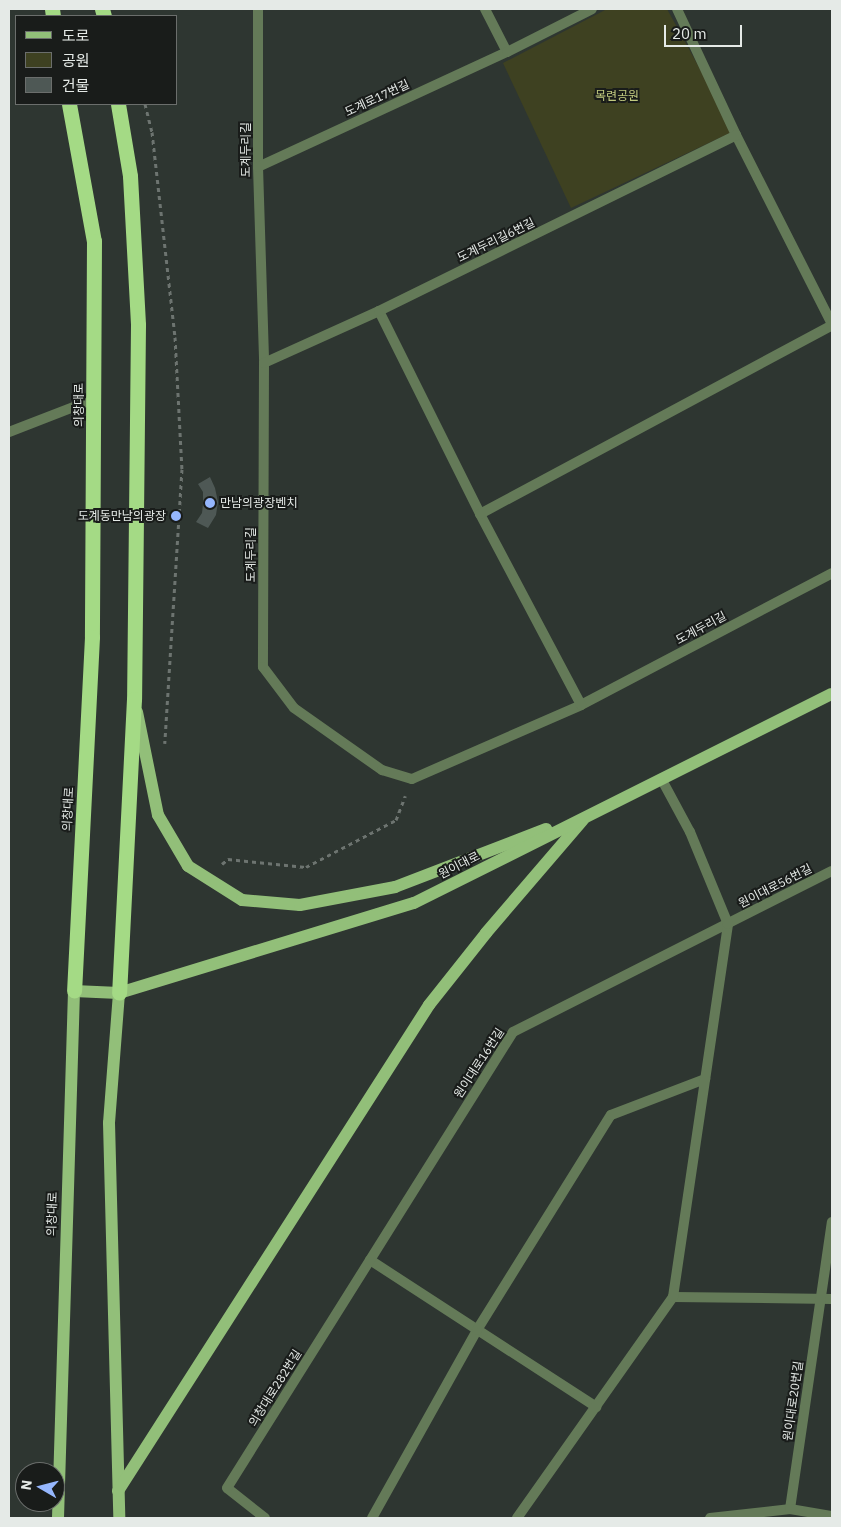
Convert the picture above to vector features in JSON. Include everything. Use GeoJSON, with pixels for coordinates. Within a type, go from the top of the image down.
{"type":"FeatureCollection","features":[{"type":"Feature","properties":{"kind":"highway","name":"의창대로"},"geometry":{"type":"LineString","coordinates":[[69,105],[94,241],[92,637],[74,991]]}},
{"type":"Feature","properties":{"kind":"highway"},"geometry":{"type":"LineString","coordinates":[[118,105],[130,176],[138,325],[134,699],[119,993]]}},
{"type":"Feature","properties":{"kind":"main road","name":"원이대로"},"geometry":{"type":"LineString","coordinates":[[74,991],[119,993],[414,903],[832,694]]}},
{"type":"Feature","properties":{"kind":"main road"},"geometry":{"type":"LineString","coordinates":[[134,699],[158,815],[188,866],[242,900],[300,905],[396,887],[516,839],[587,816]]}},
{"type":"Feature","properties":{"kind":"main road"},"geometry":{"type":"LineString","coordinates":[[118,1491],[429,1005],[486,933],[587,816]]}},
{"type":"Feature","properties":{"kind":"main road","name":"의창대로"},"geometry":{"type":"LineString","coordinates":[[58,1518],[74,991]]}},
{"type":"Feature","properties":{"kind":"main road"},"geometry":{"type":"LineString","coordinates":[[119,993],[109,1123],[119,1518]]}},
{"type":"Feature","properties":{"kind":"street","name":"도계두리길"},"geometry":{"type":"LineString","coordinates":[[258,9],[258,167],[264,363],[263,667],[294,708],[382,770],[412,779],[580,705],[832,573]]}},
{"type":"Feature","properties":{"kind":"street"},"geometry":{"type":"LineString","coordinates":[[486,9],[507,52]]}},
{"type":"Feature","properties":{"kind":"street","name":"도계로17번길"},"geometry":{"type":"LineString","coordinates":[[258,167],[507,52],[592,9]]}},
{"type":"Feature","properties":{"kind":"street"},"geometry":{"type":"LineString","coordinates":[[480,514],[832,324],[736,135],[677,9]]}},
{"type":"Feature","properties":{"kind":"street","name":"도계두리길6번길"},"geometry":{"type":"LineString","coordinates":[[264,363],[378,311],[736,135]]}},
{"type":"Feature","properties":{"kind":"street"},"geometry":{"type":"LineString","coordinates":[[378,311],[480,514],[580,705]]}},
{"type":"Feature","properties":{"kind":"street"},"geometry":{"type":"LineString","coordinates":[[9,432],[94,399]]}},
{"type":"Feature","properties":{"kind":"street"},"geometry":{"type":"LineString","coordinates":[[517,1518],[673,1297],[728,924],[690,832],[662,780]]}},
{"type":"Feature","properties":{"kind":"street","name":"원이대로56번길"},"geometry":{"type":"LineString","coordinates":[[728,924],[832,872]]}},
{"type":"Feature","properties":{"kind":"street","name":"원이대로16번길"},"geometry":{"type":"LineString","coordinates":[[370,1260],[513,1032],[728,924]]}},
{"type":"Feature","properties":{"kind":"street"},"geometry":{"type":"LineString","coordinates":[[372,1518],[477,1330],[611,1115],[705,1079]]}},
{"type":"Feature","properties":{"kind":"street","name":"원이대로20번길"},"geometry":{"type":"LineString","coordinates":[[790,1509],[832,1222]]}},
{"type":"Feature","properties":{"kind":"street"},"geometry":{"type":"LineString","coordinates":[[370,1260],[596,1406]]}},
{"type":"Feature","properties":{"kind":"street","name":"의창대로282번길"},"geometry":{"type":"LineString","coordinates":[[265,1518],[228,1488],[370,1260]]}},
{"type":"Feature","properties":{"kind":"street"},"geometry":{"type":"LineString","coordinates":[[673,1297],[832,1299]]}},
{"type":"Feature","properties":{"kind":"street"},"geometry":{"type":"LineString","coordinates":[[710,1518],[790,1509],[832,1516]]}},
{"type":"Feature","properties":{"kind":"path"},"geometry":{"type":"LineString","coordinates":[[145,105],[152,132],[175,336],[182,470],[165,710],[164,749]]}},
{"type":"Feature","properties":{"kind":"path"},"geometry":{"type":"LineString","coordinates":[[207,878],[228,859],[306,867],[396,820],[412,779]]}},
{"type":"Feature","properties":{"kind":"green space","name":"목련공원"},"geometry":{"type":"Polygon","coordinates":[[[607,9],[667,9],[734,131],[571,208],[503,63],[607,9]]]}},
{"type":"Feature","properties":{"kind":"building","name":"만남의광장벤치"},"geometry":{"type":"Polygon","coordinates":[[[210,477],[218,502],[216,515],[208,528],[196,522],[202,513],[203,504],[203,492],[198,484],[210,477]]]}},
{"type":"Feature","properties":{"kind":"place","name":"만남의광장벤치"},"geometry":{"type":"Point","coordinates":[210,503]}},
{"type":"Feature","properties":{"kind":"place","name":"도계동만남의광장"},"geometry":{"type":"Point","coordinates":[176,516]}}]}
